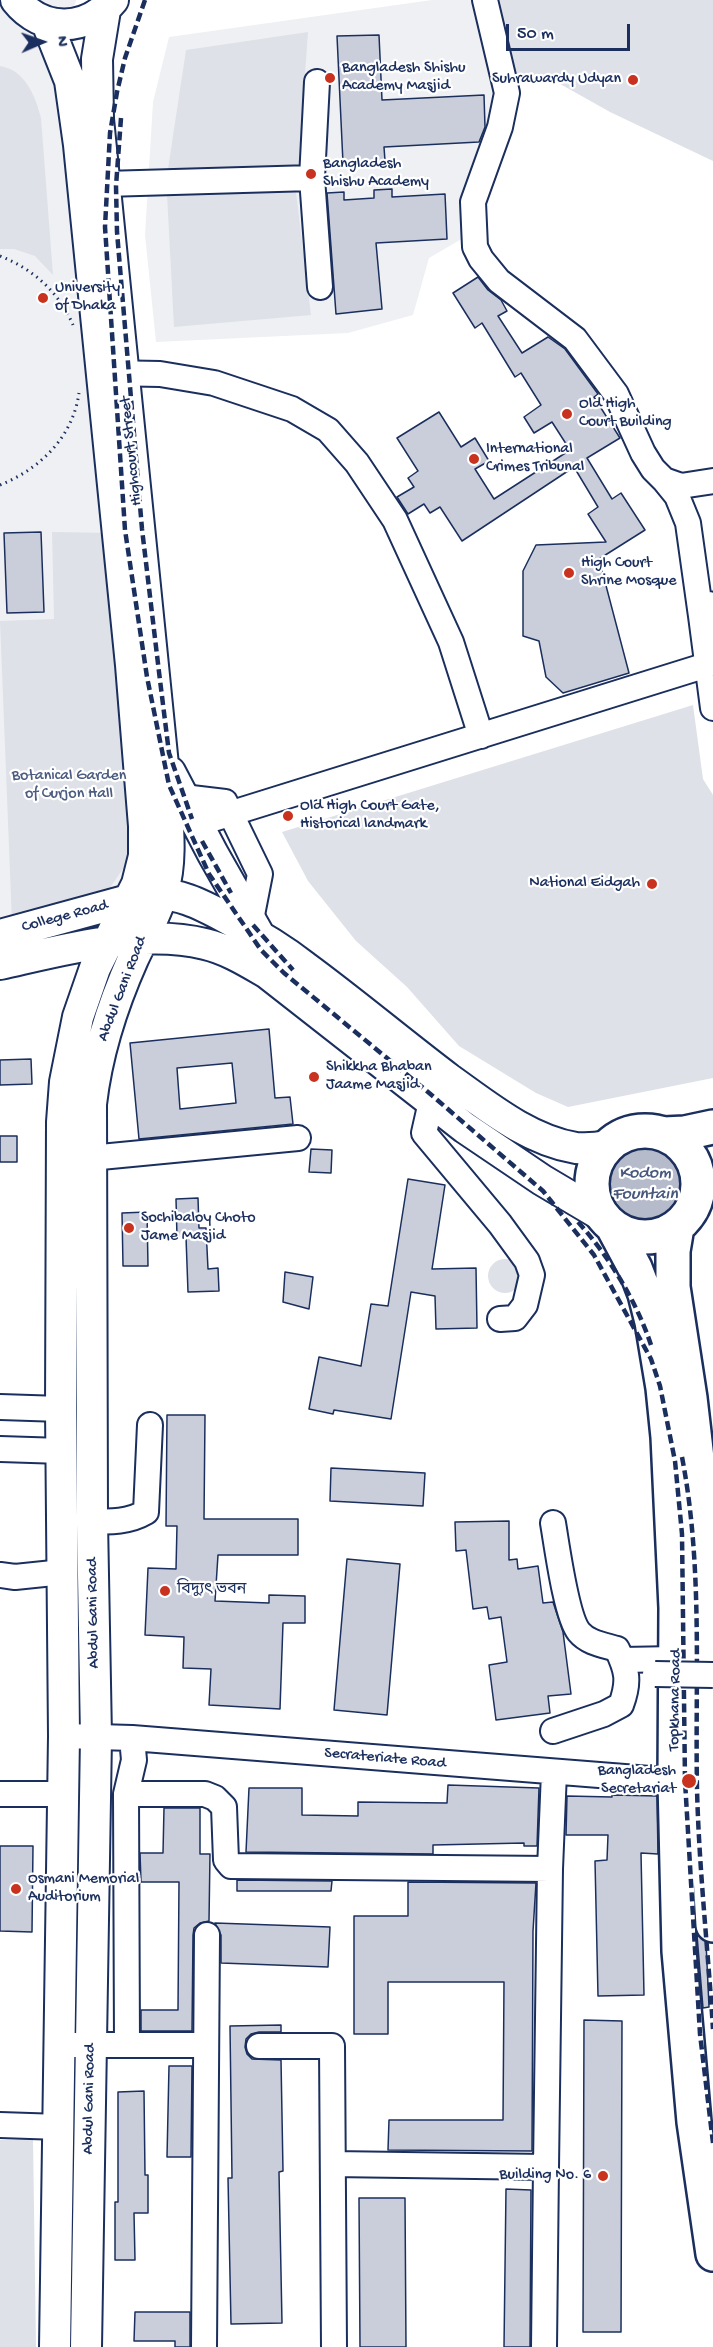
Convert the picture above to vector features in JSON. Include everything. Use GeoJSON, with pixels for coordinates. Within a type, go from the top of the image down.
{"type":"FeatureCollection","features":[{"type":"Feature","properties":{"kind":"highway"},"geometry":{"type":"LineString","coordinates":[[664,1134],[685,1133],[713,1127]]}},
{"type":"Feature","properties":{"kind":"highway"},"geometry":{"type":"LineString","coordinates":[[654,1131],[677,1141],[687,1150],[706,1178],[688,1217],[667,1233],[645,1238],[623,1233],[607,1221],[594,1198],[592,1179],[600,1155],[608,1146],[625,1134],[634,1132],[654,1131]]}},
{"type":"Feature","properties":{"kind":"highway","name":"Topkhana Road"},"geometry":{"type":"LineString","coordinates":[[607,1221],[635,1268],[652,1322],[690,1608],[709,1810],[713,1925]]}},
{"type":"Feature","properties":{"kind":"highway","name":"Topkhana Road"},"geometry":{"type":"LineString","coordinates":[[677,1227],[673,1251],[673,1287],[707,1493],[690,1608],[666,1666],[675,1781],[679,1951],[686,2042],[701,2180],[713,2254]]}},
{"type":"Feature","properties":{"kind":"main road"},"geometry":{"type":"LineString","coordinates":[[22,10],[68,26],[88,21],[109,5]]}},
{"type":"Feature","properties":{"kind":"main road","name":"Highcourt Street"},"geometry":{"type":"LineString","coordinates":[[109,5],[99,40],[96,84],[105,184],[101,378],[162,756],[168,834],[168,867],[163,893]]}},
{"type":"Feature","properties":{"kind":"main road","name":"Highcourt Street"},"geometry":{"type":"LineString","coordinates":[[22,10],[70,81],[79,145],[131,665],[144,826],[142,865],[130,899]]}},
{"type":"Feature","properties":{"kind":"main road"},"geometry":{"type":"LineString","coordinates":[[162,756],[255,928]]}},
{"type":"Feature","properties":{"kind":"main road"},"geometry":{"type":"LineString","coordinates":[[163,893],[200,904],[255,928],[421,1058],[506,1118],[556,1143],[591,1149],[608,1146]]}},
{"type":"Feature","properties":{"kind":"main road","name":"College Road"},"geometry":{"type":"LineString","coordinates":[[0,935],[130,899],[163,893]]}},
{"type":"Feature","properties":{"kind":"main road","name":"Abdul Gani Road"},"geometry":{"type":"LineString","coordinates":[[87,2347],[96,1737],[92,1521],[91,1104],[99,1053],[113,1007],[163,893]]}},
{"type":"Feature","properties":{"kind":"main road","name":"Abdul Gani Road"},"geometry":{"type":"LineString","coordinates":[[55,2347],[64,1794],[61,1408],[62,1122],[65,1082],[78,1017],[107,943],[130,899]]}},
{"type":"Feature","properties":{"kind":"main road","name":"College Road"},"geometry":{"type":"LineString","coordinates":[[0,963],[142,938],[180,939],[208,944],[251,964],[296,996],[465,1128],[607,1221]]}},
{"type":"Feature","properties":{"kind":"main road"},"geometry":{"type":"LineString","coordinates":[[59,2160],[90,2161]]}},
{"type":"Feature","properties":{"kind":"street"},"geometry":{"type":"LineString","coordinates":[[485,0],[507,93],[500,127],[473,202],[475,247],[481,259],[499,281],[575,339],[616,394],[643,453],[653,469],[677,495],[688,523],[707,609],[707,664],[713,708]]}},
{"type":"Feature","properties":{"kind":"street"},"geometry":{"type":"LineString","coordinates":[[317,82],[312,178],[320,287]]}},
{"type":"Feature","properties":{"kind":"street"},"geometry":{"type":"LineString","coordinates":[[105,184],[312,178]]}},
{"type":"Feature","properties":{"kind":"street"},"geometry":{"type":"LineString","coordinates":[[101,378],[160,374],[214,383],[292,409],[328,430],[357,463],[395,520],[452,642],[481,736]]}},
{"type":"Feature","properties":{"kind":"street"},"geometry":{"type":"LineString","coordinates":[[664,480],[681,486],[713,481]]}},
{"type":"Feature","properties":{"kind":"street"},"geometry":{"type":"LineString","coordinates":[[197,824],[707,664]]}},
{"type":"Feature","properties":{"kind":"street"},"geometry":{"type":"LineString","coordinates":[[183,797],[225,802],[260,874],[255,928]]}},
{"type":"Feature","properties":{"kind":"street"},"geometry":{"type":"LineString","coordinates":[[431,1102],[424,1133],[500,1224],[527,1261],[532,1275],[525,1305],[515,1318],[500,1319]]}},
{"type":"Feature","properties":{"kind":"street"},"geometry":{"type":"LineString","coordinates":[[90,1158],[298,1138]]}},
{"type":"Feature","properties":{"kind":"street"},"geometry":{"type":"LineString","coordinates":[[0,1407],[61,1408]]}},
{"type":"Feature","properties":{"kind":"street"},"geometry":{"type":"LineString","coordinates":[[92,1521],[112,1522],[136,1518],[146,1512],[150,1425]]}},
{"type":"Feature","properties":{"kind":"street"},"geometry":{"type":"LineString","coordinates":[[0,1449],[62,1451]]}},
{"type":"Feature","properties":{"kind":"street"},"geometry":{"type":"LineString","coordinates":[[553,1523],[570,1612],[578,1632],[591,1642],[617,1648],[626,1670],[627,1691],[621,1705],[604,1714],[553,1731]]}},
{"type":"Feature","properties":{"kind":"street"},"geometry":{"type":"LineString","coordinates":[[0,1575],[15,1577],[63,1572]]}},
{"type":"Feature","properties":{"kind":"street"},"geometry":{"type":"LineString","coordinates":[[622,1660],[713,1676]]}},
{"type":"Feature","properties":{"kind":"street","name":"Secrateriate Road"},"geometry":{"type":"LineString","coordinates":[[64,1736],[132,1738],[675,1781]]}},
{"type":"Feature","properties":{"kind":"street"},"geometry":{"type":"LineString","coordinates":[[127,2045],[126,1794],[134,1760],[132,1738]]}},
{"type":"Feature","properties":{"kind":"street"},"geometry":{"type":"LineString","coordinates":[[544,2347],[549,1869],[554,1772]]}},
{"type":"Feature","properties":{"kind":"street"},"geometry":{"type":"LineString","coordinates":[[0,1794],[64,1794]]}},
{"type":"Feature","properties":{"kind":"street"},"geometry":{"type":"LineString","coordinates":[[126,1794],[205,1794],[215,1798],[224,1807],[226,1860],[231,1866],[549,1869]]}},
{"type":"Feature","properties":{"kind":"street"},"geometry":{"type":"LineString","coordinates":[[204,2347],[207,1935]]}},
{"type":"Feature","properties":{"kind":"street"},"geometry":{"type":"LineString","coordinates":[[61,2045],[206,2045]]}},
{"type":"Feature","properties":{"kind":"street"},"geometry":{"type":"LineString","coordinates":[[259,2046],[332,2046],[334,2347]]}},
{"type":"Feature","properties":{"kind":"street"},"geometry":{"type":"LineString","coordinates":[[0,2125],[60,2127]]}},
{"type":"Feature","properties":{"kind":"street"},"geometry":{"type":"LineString","coordinates":[[333,2164],[546,2167]]}},
{"type":"Feature","properties":{"kind":"path"},"geometry":{"type":"LineString","coordinates":[[0,256],[23,267],[41,280],[68,314],[76,334]]}},
{"type":"Feature","properties":{"kind":"path"},"geometry":{"type":"LineString","coordinates":[[0,485],[29,470],[46,456],[60,440],[101,378]]}},
{"type":"Feature","properties":{"kind":"shaded area","name":"University of Dhaka"},"geometry":{"type":"Polygon","coordinates":[[[0,0],[76,0],[65,44],[134,868],[119,894],[0,927],[0,0]]]}},
{"type":"Feature","properties":{"kind":"shaded area","name":"Bangladesh Shishu Academy"},"geometry":{"type":"Polygon","coordinates":[[[432,0],[479,0],[496,96],[461,215],[465,237],[429,258],[413,315],[348,333],[156,342],[145,235],[153,102],[169,37],[432,0]]]}},
{"type":"Feature","properties":{"kind":"green space","name":"Suhrawardy Udyan"},"geometry":{"type":"Polygon","coordinates":[[[492,0],[713,0],[713,161],[610,112],[546,76],[511,83],[492,0]]]}},
{"type":"Feature","properties":{"kind":"green space"},"geometry":{"type":"Polygon","coordinates":[[[308,32],[298,171],[168,169],[186,50],[308,32]]]}},
{"type":"Feature","properties":{"kind":"green space"},"geometry":{"type":"Polygon","coordinates":[[[0,66],[9,68],[28,85],[41,118],[53,275],[35,256],[14,249],[0,249],[0,66]]]}},
{"type":"Feature","properties":{"kind":"green space"},"geometry":{"type":"Polygon","coordinates":[[[295,184],[311,315],[174,327],[167,194],[295,184]]]}},
{"type":"Feature","properties":{"kind":"green space","name":"Botanical Garden of Curjon Hall"},"geometry":{"type":"Polygon","coordinates":[[[52,532],[110,533],[133,854],[103,898],[12,923],[0,621],[54,619],[52,532]]]}},
{"type":"Feature","properties":{"kind":"green space"},"geometry":{"type":"Polygon","coordinates":[[[693,705],[703,779],[713,795],[713,1078],[568,1107],[536,1093],[459,1046],[407,987],[356,941],[308,881],[282,832],[693,705]]]}},
{"type":"Feature","properties":{"kind":"green space"},"geometry":{"type":"Polygon","coordinates":[[[505,1259],[517,1264],[522,1276],[517,1288],[505,1293],[493,1288],[488,1276],[493,1264],[505,1259]]]}},
{"type":"Feature","properties":{"kind":"green space"},"geometry":{"type":"Polygon","coordinates":[[[33,2139],[36,2347],[0,2347],[0,2140],[33,2139]]]}},
{"type":"Feature","properties":{"kind":"water","name":"Kodom Fountain"},"geometry":{"type":"Polygon","coordinates":[[[639,1147],[653,1147],[667,1153],[677,1163],[683,1177],[681,1198],[667,1215],[653,1221],[639,1221],[625,1215],[615,1205],[609,1191],[609,1177],[615,1163],[625,1153],[639,1147]]]}},
{"type":"Feature","properties":{"kind":"building"},"geometry":{"type":"Polygon","coordinates":[[[379,35],[382,100],[484,95],[485,127],[479,142],[384,147],[385,161],[343,163],[337,36],[379,35]]]}},
{"type":"Feature","properties":{"kind":"building"},"geometry":{"type":"Polygon","coordinates":[[[392,189],[392,197],[445,194],[447,239],[376,243],[382,309],[336,314],[327,193],[344,192],[344,200],[374,198],[374,190],[392,189]]]}},
{"type":"Feature","properties":{"kind":"building","name":"Old High Court Building"},"geometry":{"type":"Polygon","coordinates":[[[478,277],[488,290],[501,300],[507,311],[498,316],[522,353],[548,337],[565,349],[598,394],[594,397],[620,438],[587,458],[612,499],[621,493],[645,530],[599,559],[629,673],[563,693],[546,677],[539,641],[523,636],[523,571],[536,545],[606,542],[588,514],[598,507],[574,467],[462,541],[440,507],[430,513],[424,504],[408,514],[397,497],[414,487],[408,478],[418,471],[397,438],[439,412],[461,447],[475,438],[489,461],[475,469],[494,499],[570,450],[552,422],[534,433],[524,417],[541,405],[521,373],[515,377],[482,323],[475,328],[453,293],[478,277]]]}},
{"type":"Feature","properties":{"kind":"building"},"geometry":{"type":"Polygon","coordinates":[[[41,532],[44,612],[7,613],[4,533],[41,532]]]}},
{"type":"Feature","properties":{"kind":"building"},"geometry":{"type":"Polygon","coordinates":[[[269,1029],[275,1098],[290,1097],[293,1124],[139,1139],[130,1043],[269,1029]],[[232,1063],[177,1068],[180,1109],[236,1103],[232,1063]]]}},
{"type":"Feature","properties":{"kind":"building"},"geometry":{"type":"Polygon","coordinates":[[[31,1059],[32,1084],[0,1085],[0,1060],[31,1059]]]}},
{"type":"Feature","properties":{"kind":"building"},"geometry":{"type":"Polygon","coordinates":[[[0,1136],[17,1136],[17,1162],[0,1162],[0,1136]]]}},
{"type":"Feature","properties":{"kind":"building"},"geometry":{"type":"Polygon","coordinates":[[[311,1149],[332,1150],[331,1173],[309,1172],[311,1149]]]}},
{"type":"Feature","properties":{"kind":"building"},"geometry":{"type":"Polygon","coordinates":[[[408,1179],[445,1185],[432,1269],[476,1268],[477,1328],[436,1329],[435,1296],[411,1292],[391,1419],[334,1410],[333,1414],[309,1409],[319,1357],[361,1366],[371,1304],[388,1306],[408,1179]]]}},
{"type":"Feature","properties":{"kind":"building"},"geometry":{"type":"Polygon","coordinates":[[[198,1198],[199,1228],[206,1228],[208,1269],[218,1268],[219,1291],[188,1292],[186,1237],[177,1237],[176,1199],[198,1198]]]}},
{"type":"Feature","properties":{"kind":"building"},"geometry":{"type":"Polygon","coordinates":[[[147,1212],[148,1266],[123,1266],[122,1213],[147,1212]]]}},
{"type":"Feature","properties":{"kind":"building"},"geometry":{"type":"Polygon","coordinates":[[[285,1272],[313,1277],[309,1309],[283,1302],[285,1272]]]}},
{"type":"Feature","properties":{"kind":"building"},"geometry":{"type":"Polygon","coordinates":[[[167,1415],[205,1415],[204,1519],[298,1519],[298,1555],[218,1555],[215,1601],[269,1603],[269,1595],[305,1596],[305,1623],[283,1623],[280,1709],[209,1705],[211,1669],[183,1668],[184,1637],[145,1635],[148,1568],[176,1569],[177,1526],[166,1526],[167,1415]]]}},
{"type":"Feature","properties":{"kind":"building"},"geometry":{"type":"Polygon","coordinates":[[[331,1468],[425,1473],[423,1506],[330,1501],[331,1468]]]}},
{"type":"Feature","properties":{"kind":"building"},"geometry":{"type":"Polygon","coordinates":[[[509,1521],[509,1560],[517,1559],[518,1569],[538,1566],[543,1603],[553,1602],[563,1632],[571,1694],[548,1696],[550,1713],[496,1720],[489,1665],[507,1662],[501,1617],[489,1619],[487,1607],[473,1609],[466,1550],[456,1551],[455,1522],[509,1521]]]}},
{"type":"Feature","properties":{"kind":"building"},"geometry":{"type":"Polygon","coordinates":[[[347,1559],[400,1564],[387,1715],[334,1710],[347,1559]]]}},
{"type":"Feature","properties":{"kind":"building"},"geometry":{"type":"Polygon","coordinates":[[[448,1785],[539,1788],[537,1846],[524,1846],[524,1843],[433,1845],[433,1854],[246,1852],[249,1788],[302,1788],[302,1815],[358,1816],[358,1802],[447,1803],[448,1785]]]}},
{"type":"Feature","properties":{"kind":"building"},"geometry":{"type":"Polygon","coordinates":[[[612,1795],[657,1796],[658,1854],[641,1853],[644,1995],[598,1996],[595,1861],[607,1860],[608,1835],[566,1835],[567,1796],[612,1797],[612,1795]]]}},
{"type":"Feature","properties":{"kind":"building"},"geometry":{"type":"Polygon","coordinates":[[[164,1808],[200,1808],[200,1854],[210,1854],[209,1921],[200,1923],[194,1928],[193,1935],[192,2031],[141,2031],[141,2010],[178,2010],[179,1882],[141,1882],[140,1853],[163,1853],[164,1808]]]}},
{"type":"Feature","properties":{"kind":"building","name":"Osmani Memorial Auditorium"},"geometry":{"type":"Polygon","coordinates":[[[0,1846],[33,1846],[32,1932],[0,1931],[0,1846]]]}},
{"type":"Feature","properties":{"kind":"building"},"geometry":{"type":"Polygon","coordinates":[[[237,1880],[332,1881],[331,1891],[237,1891],[237,1880]]]}},
{"type":"Feature","properties":{"kind":"building"},"geometry":{"type":"Polygon","coordinates":[[[408,1882],[536,1883],[533,1931],[532,2151],[388,2150],[389,2120],[503,2120],[504,1982],[388,1982],[388,2034],[354,2034],[354,1916],[408,1916],[408,1882]]]}},
{"type":"Feature","properties":{"kind":"building"},"geometry":{"type":"Polygon","coordinates":[[[215,1923],[330,1927],[328,1967],[221,1963],[221,1935],[215,1923]]]}},
{"type":"Feature","properties":{"kind":"building"},"geometry":{"type":"Polygon","coordinates":[[[697,1935],[706,1942],[709,2007],[703,2008],[697,1935]]]}},
{"type":"Feature","properties":{"kind":"building","name":"Building No. 6"},"geometry":{"type":"Polygon","coordinates":[[[584,2020],[622,2021],[621,2332],[583,2332],[584,2020]]]}},
{"type":"Feature","properties":{"kind":"building"},"geometry":{"type":"Polygon","coordinates":[[[281,2025],[281,2032],[251,2034],[246,2039],[245,2047],[252,2059],[281,2060],[283,2171],[279,2172],[282,2323],[231,2324],[228,2178],[232,2178],[230,2026],[281,2025]]]}},
{"type":"Feature","properties":{"kind":"building"},"geometry":{"type":"Polygon","coordinates":[[[169,2066],[192,2066],[191,2157],[167,2157],[169,2066]]]}},
{"type":"Feature","properties":{"kind":"building"},"geometry":{"type":"Polygon","coordinates":[[[144,2091],[148,2213],[134,2213],[135,2260],[115,2260],[115,2202],[118,2202],[118,2092],[144,2091]]]}},
{"type":"Feature","properties":{"kind":"building"},"geometry":{"type":"Polygon","coordinates":[[[506,2189],[531,2190],[530,2347],[504,2347],[506,2189]]]}},
{"type":"Feature","properties":{"kind":"building"},"geometry":{"type":"Polygon","coordinates":[[[359,2198],[405,2198],[406,2347],[360,2347],[359,2198]]]}},
{"type":"Feature","properties":{"kind":"building"},"geometry":{"type":"Polygon","coordinates":[[[135,2312],[190,2312],[190,2347],[175,2347],[175,2341],[134,2341],[135,2312]]]}},
{"type":"Feature","properties":{"kind":"railway"},"geometry":{"type":"LineString","coordinates":[[145,0],[125,58],[117,92],[110,133],[105,227],[125,530],[147,677],[169,785],[209,874],[261,950],[284,973],[543,1191],[594,1255],[651,1359],[660,1386],[675,1461],[682,1534],[685,1781],[700,2034],[713,2143]]}},
{"type":"Feature","properties":{"kind":"railway"},"geometry":{"type":"LineString","coordinates":[[121,118],[116,186],[117,232],[142,529],[169,753],[192,819]]}},
{"type":"Feature","properties":{"kind":"railway"},"geometry":{"type":"LineString","coordinates":[[202,841],[231,893]]}},
{"type":"Feature","properties":{"kind":"railway"},"geometry":{"type":"LineString","coordinates":[[253,925],[293,970]]}},
{"type":"Feature","properties":{"kind":"railway"},"geometry":{"type":"LineString","coordinates":[[578,1222],[600,1249],[630,1296],[651,1345]]}},
{"type":"Feature","properties":{"kind":"railway"},"geometry":{"type":"LineString","coordinates":[[682,1457],[693,1539],[697,1623],[698,1819],[713,2029]]}},
{"type":"Feature","properties":{"kind":"place","name":"Bangladesh Shishu Academy Masjid"},"geometry":{"type":"Point","coordinates":[330,78]}},
{"type":"Feature","properties":{"kind":"place","name":"Suhrawardy Udyan"},"geometry":{"type":"Point","coordinates":[633,80]}},
{"type":"Feature","properties":{"kind":"place","name":"Bangladesh Shishu Academy"},"geometry":{"type":"Point","coordinates":[311,174]}},
{"type":"Feature","properties":{"kind":"place","name":"University of Dhaka"},"geometry":{"type":"Point","coordinates":[43,298]}},
{"type":"Feature","properties":{"kind":"place","name":"Old High Court Building"},"geometry":{"type":"Point","coordinates":[567,414]}},
{"type":"Feature","properties":{"kind":"place","name":"International Crimes Tribunal"},"geometry":{"type":"Point","coordinates":[474,459]}},
{"type":"Feature","properties":{"kind":"place","name":"High Court Shrine Mosque"},"geometry":{"type":"Point","coordinates":[569,573]}},
{"type":"Feature","properties":{"kind":"place","name":"Old High Court Gate, Historical landmark"},"geometry":{"type":"Point","coordinates":[288,816]}},
{"type":"Feature","properties":{"kind":"place","name":"National Eidgah"},"geometry":{"type":"Point","coordinates":[652,884]}},
{"type":"Feature","properties":{"kind":"place","name":"Shikkha Bhaban Jaame Masjid"},"geometry":{"type":"Point","coordinates":[314,1077]}},
{"type":"Feature","properties":{"kind":"place","name":"Sochibaloy Choto Jame Masjid"},"geometry":{"type":"Point","coordinates":[129,1228]}},
{"type":"Feature","properties":{"kind":"place","name":"বিদ্যুৎ ভবন"},"geometry":{"type":"Point","coordinates":[165,1591]}},
{"type":"Feature","properties":{"kind":"place","name":"Bangladesh Secretariat"},"geometry":{"type":"Point","coordinates":[689,1781]}},
{"type":"Feature","properties":{"kind":"place","name":"Osmani Memorial Auditorium"},"geometry":{"type":"Point","coordinates":[16,1889]}},
{"type":"Feature","properties":{"kind":"place","name":"Building No. 6"},"geometry":{"type":"Point","coordinates":[603,2176]}}]}
